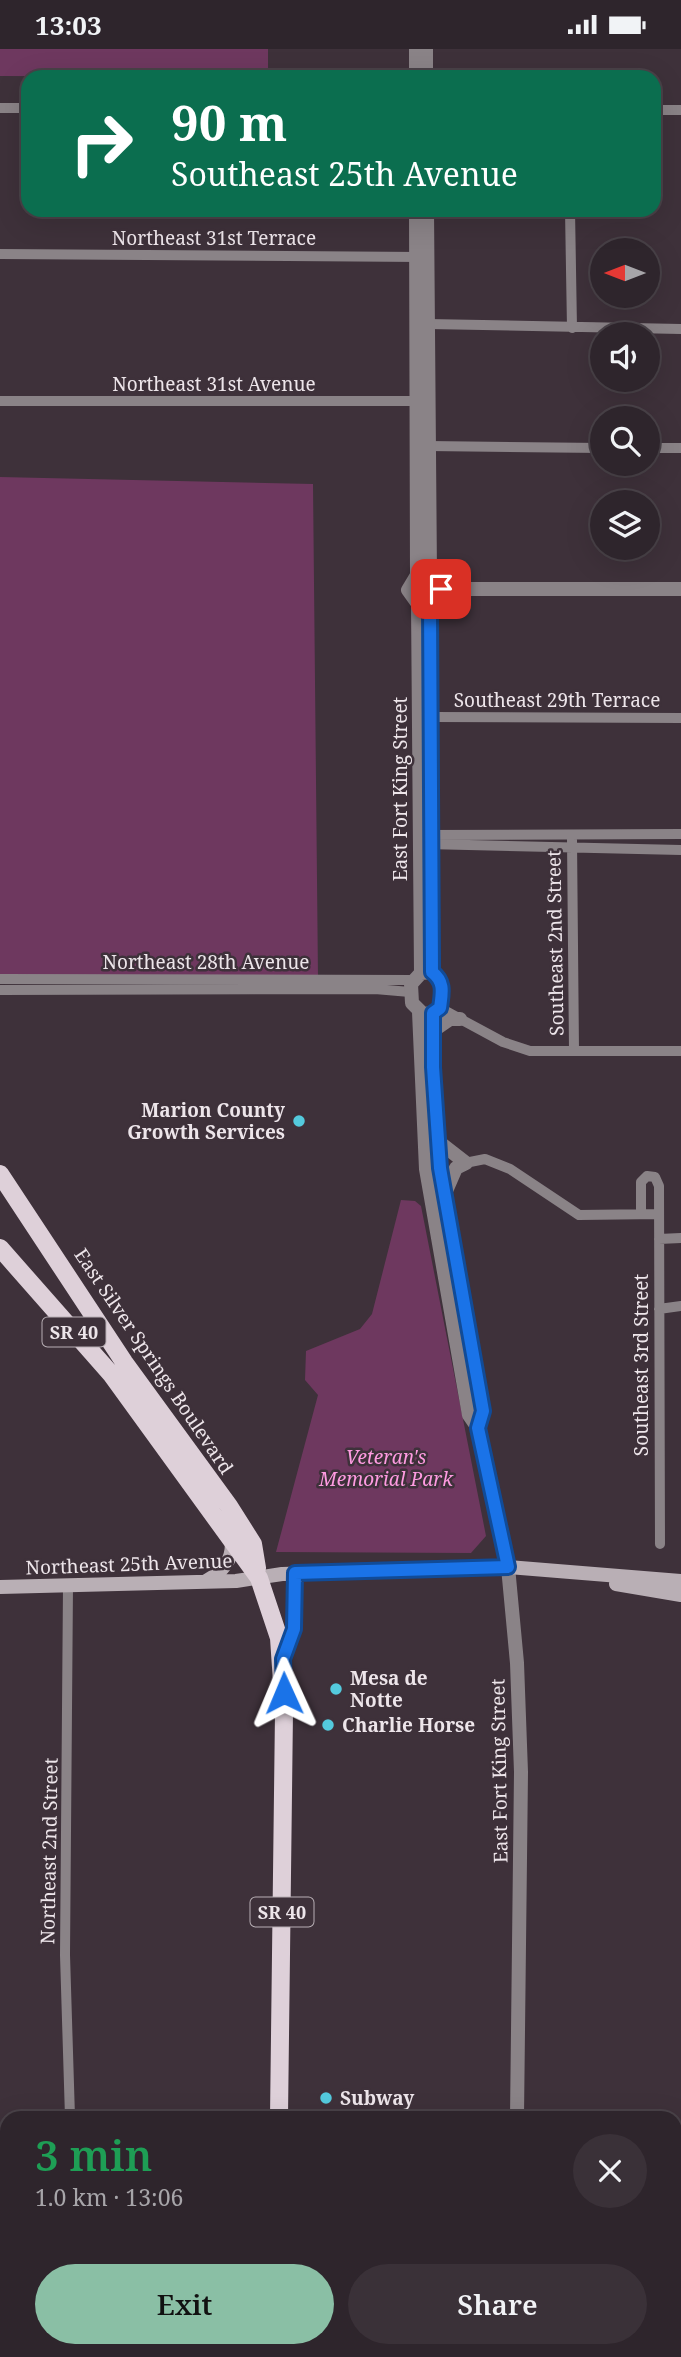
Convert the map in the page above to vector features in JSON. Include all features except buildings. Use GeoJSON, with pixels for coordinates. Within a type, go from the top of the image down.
{"type":"FeatureCollection","features":[{"type":"Feature","properties":{"kind":"main road","name":"East Silver Springs Boulevard"},"geometry":{"type":"LineString","coordinates":[[2,1181],[124,1362],[253,1544],[259,1578]]}},
{"type":"Feature","properties":{"kind":"main road","name":"East Silver Springs Boulevard"},"geometry":{"type":"LineString","coordinates":[[0,1248],[111,1374],[231,1536],[259,1578],[274,1615],[283,1659],[279,2111]]}},
{"type":"Feature","properties":{"kind":"main road"},"geometry":{"type":"LineString","coordinates":[[204,1582],[224,1569],[230,1557],[231,1536]]}},
{"type":"Feature","properties":{"kind":"main road","name":"Northeast 25th Avenue"},"geometry":{"type":"LineString","coordinates":[[0,1587],[204,1582],[295,1573],[508,1567]]}},
{"type":"Feature","properties":{"kind":"main road"},"geometry":{"type":"LineString","coordinates":[[508,1567],[681,1581]]}},
{"type":"Feature","properties":{"kind":"main road"},"geometry":{"type":"LineString","coordinates":[[508,1567],[681,1595]]}},
{"type":"Feature","properties":{"kind":"main road"},"geometry":{"type":"LineString","coordinates":[[283,1659],[294,1629],[295,1573]]}},
{"type":"Feature","properties":{"kind":"street"},"geometry":{"type":"LineString","coordinates":[[416,49],[416,70]]}},
{"type":"Feature","properties":{"kind":"street"},"geometry":{"type":"LineString","coordinates":[[426,49],[426,70]]}},
{"type":"Feature","properties":{"kind":"street"},"geometry":{"type":"LineString","coordinates":[[0,108],[21,108]]}},
{"type":"Feature","properties":{"kind":"street"},"geometry":{"type":"LineString","coordinates":[[661,110],[681,110]]}},
{"type":"Feature","properties":{"kind":"street","name":"East Fort King Street"},"geometry":{"type":"LineString","coordinates":[[417,217],[428,324],[423,401],[428,446],[424,575],[408,590],[424,605],[432,717],[419,980]]}},
{"type":"Feature","properties":{"kind":"street","name":"East Fort King Street"},"geometry":{"type":"LineString","coordinates":[[424,575],[421,257],[426,217]]}},
{"type":"Feature","properties":{"kind":"street"},"geometry":{"type":"LineString","coordinates":[[570,217],[572,328]]}},
{"type":"Feature","properties":{"kind":"street","name":"Northeast 31st Terrace"},"geometry":{"type":"LineString","coordinates":[[0,254],[421,257]]}},
{"type":"Feature","properties":{"kind":"street"},"geometry":{"type":"LineString","coordinates":[[428,324],[681,329]]}},
{"type":"Feature","properties":{"kind":"street","name":"Northeast 31st Avenue"},"geometry":{"type":"LineString","coordinates":[[0,401],[423,401]]}},
{"type":"Feature","properties":{"kind":"street"},"geometry":{"type":"LineString","coordinates":[[428,446],[590,447]]}},
{"type":"Feature","properties":{"kind":"street"},"geometry":{"type":"LineString","coordinates":[[660,448],[681,448]]}},
{"type":"Feature","properties":{"kind":"street"},"geometry":{"type":"LineString","coordinates":[[424,575],[436,578],[441,589],[437,601],[424,605]]}},
{"type":"Feature","properties":{"kind":"street"},"geometry":{"type":"LineString","coordinates":[[441,589],[681,589]]}},
{"type":"Feature","properties":{"kind":"street","name":"East Fort King Street"},"geometry":{"type":"LineString","coordinates":[[424,605],[426,840]]}},
{"type":"Feature","properties":{"kind":"street","name":"Southeast 29th Terrace"},"geometry":{"type":"LineString","coordinates":[[432,717],[681,718]]}},
{"type":"Feature","properties":{"kind":"street"},"geometry":{"type":"LineString","coordinates":[[426,840],[572,834],[681,834]]}},
{"type":"Feature","properties":{"kind":"street","name":"Southeast 2nd Street"},"geometry":{"type":"LineString","coordinates":[[572,834],[574,1051]]}},
{"type":"Feature","properties":{"kind":"street"},"geometry":{"type":"LineString","coordinates":[[426,840],[681,850]]}},
{"type":"Feature","properties":{"kind":"street"},"geometry":{"type":"LineString","coordinates":[[431,1011],[443,988],[439,978],[419,980],[412,1003],[431,1011],[460,1019],[503,1042],[530,1051],[681,1051]]}},
{"type":"Feature","properties":{"kind":"street","name":"Northeast 28th Avenue"},"geometry":{"type":"LineString","coordinates":[[0,979],[419,980]]}},
{"type":"Feature","properties":{"kind":"street","name":"Northeast 28th Avenue"},"geometry":{"type":"LineString","coordinates":[[0,990],[375,989],[419,980]]}},
{"type":"Feature","properties":{"kind":"street","name":"East Fort King Street"},"geometry":{"type":"LineString","coordinates":[[431,1011],[439,1142],[433,1168],[445,1198],[483,1411],[478,1428]]}},
{"type":"Feature","properties":{"kind":"street","name":"East Fort King Street"},"geometry":{"type":"LineString","coordinates":[[431,1011],[433,1168],[469,1415],[478,1428],[508,1567],[517,1663],[521,1772],[517,2111]]}},
{"type":"Feature","properties":{"kind":"street"},"geometry":{"type":"LineString","coordinates":[[434,1030],[450,1019],[460,1019]]}},
{"type":"Feature","properties":{"kind":"street"},"geometry":{"type":"LineString","coordinates":[[439,1142],[467,1163]]}},
{"type":"Feature","properties":{"kind":"street"},"geometry":{"type":"LineString","coordinates":[[433,1168],[485,1159],[510,1169],[579,1215],[659,1214]]}},
{"type":"Feature","properties":{"kind":"street"},"geometry":{"type":"LineString","coordinates":[[445,1198],[456,1168],[467,1163]]}},
{"type":"Feature","properties":{"kind":"street","name":"Southeast 3rd Street"},"geometry":{"type":"LineString","coordinates":[[641,1214],[640,1182],[647,1176],[655,1177],[659,1186],[660,1543]]}},
{"type":"Feature","properties":{"kind":"street"},"geometry":{"type":"LineString","coordinates":[[659,1239],[681,1238]]}},
{"type":"Feature","properties":{"kind":"street"},"geometry":{"type":"LineString","coordinates":[[659,1309],[681,1306]]}},
{"type":"Feature","properties":{"kind":"street","name":"Northeast 2nd Street"},"geometry":{"type":"LineString","coordinates":[[68,1586],[65,1955],[70,2111]]}},
{"type":"Feature","properties":{"kind":"green space"},"geometry":{"type":"Polygon","coordinates":[[[0,49],[268,49],[268,70],[21,70],[21,76],[0,76],[0,49]]]}},
{"type":"Feature","properties":{"kind":"green space"},"geometry":{"type":"Polygon","coordinates":[[[0,477],[313,484],[318,977],[0,977],[0,477]]]}},
{"type":"Feature","properties":{"kind":"green space","name":"Veteran's Memorial Park"},"geometry":{"type":"Polygon","coordinates":[[[401,1200],[415,1201],[421,1206],[486,1536],[471,1553],[276,1552],[318,1395],[305,1380],[306,1351],[360,1329],[372,1314],[401,1200]]]}},
{"type":"Feature","properties":{"kind":"place","name":"Marion County Growth Services"},"geometry":{"type":"Point","coordinates":[299,1121]}},
{"type":"Feature","properties":{"kind":"place","name":"Mesa de Notte"},"geometry":{"type":"Point","coordinates":[336,1689]}},
{"type":"Feature","properties":{"kind":"place","name":"Charlie Horse"},"geometry":{"type":"Point","coordinates":[328,1725]}},
{"type":"Feature","properties":{"kind":"place","name":"Subway"},"geometry":{"type":"Point","coordinates":[326,2098]}},
{"type":"Feature","properties":{"kind":"route"},"geometry":{"type":"LineString","coordinates":[[284,1693],[283,1659],[294,1629],[295,1573],[508,1567],[478,1428],[483,1411],[440,1168],[433,1067],[433,1013],[440,1008],[443,988],[439,978],[432,972],[430,605],[437,601],[441,589]]}}]}
